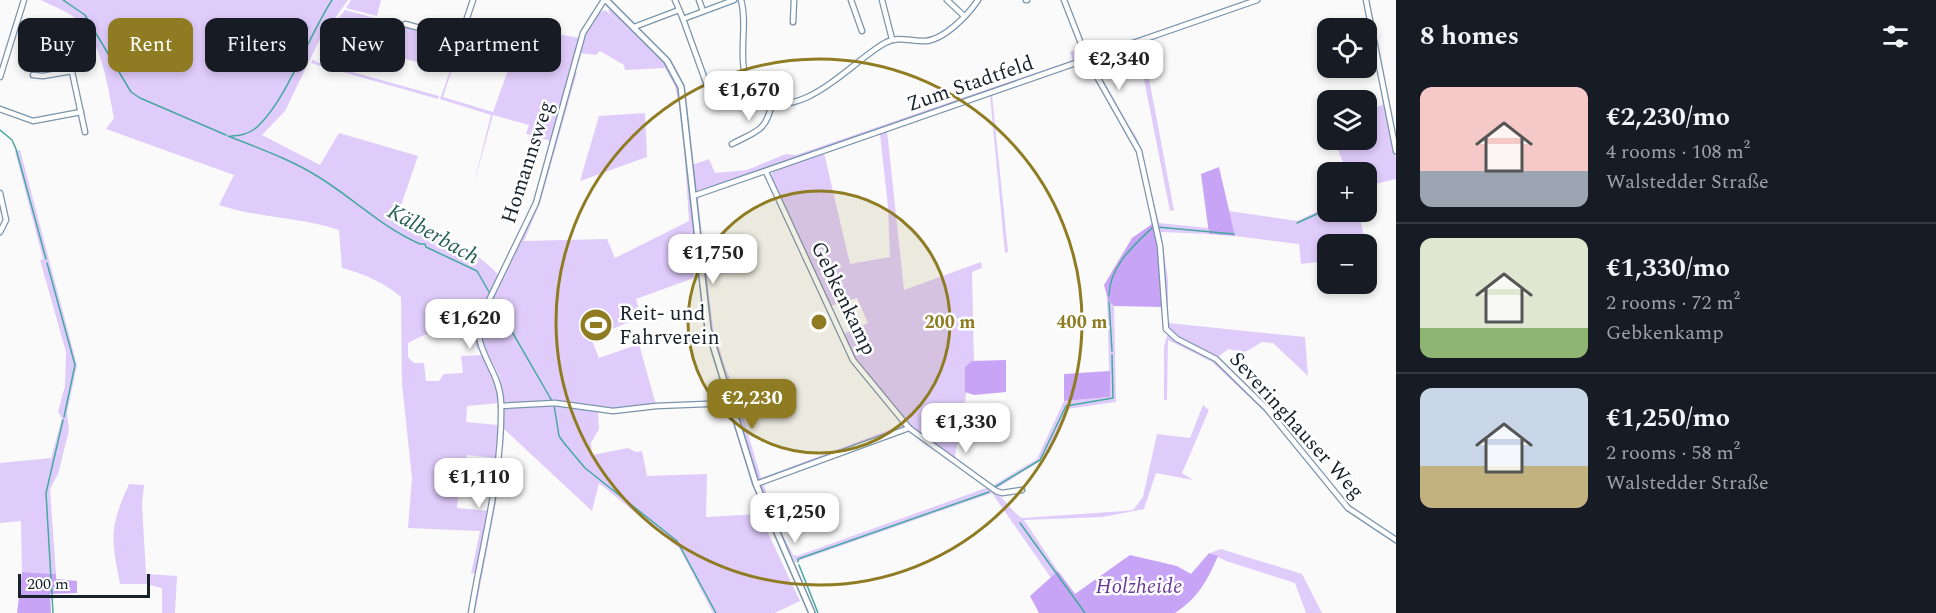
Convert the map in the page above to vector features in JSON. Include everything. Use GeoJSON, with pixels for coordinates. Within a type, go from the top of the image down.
{"type":"FeatureCollection","features":[{"type":"Feature","properties":{"kind":"main road"},"geometry":{"type":"LineString","coordinates":[[605,0],[667,61],[681,87],[705,313],[756,484],[812,613]]}},
{"type":"Feature","properties":{"kind":"street"},"geometry":{"type":"LineString","coordinates":[[0,77],[24,0]]}},
{"type":"Feature","properties":{"kind":"street"},"geometry":{"type":"LineString","coordinates":[[405,24],[460,39],[473,0]]}},
{"type":"Feature","properties":{"kind":"street","name":"Homannsweg"},"geometry":{"type":"LineString","coordinates":[[471,613],[493,499],[501,406],[497,376],[482,351],[478,335],[479,321],[536,203],[584,33],[605,0]]}},
{"type":"Feature","properties":{"kind":"street"},"geometry":{"type":"LineString","coordinates":[[675,0],[712,99],[748,85]]}},
{"type":"Feature","properties":{"kind":"street"},"geometry":{"type":"LineString","coordinates":[[699,0],[703,11]]}},
{"type":"Feature","properties":{"kind":"street"},"geometry":{"type":"LineString","coordinates":[[683,19],[720,2],[734,0]]}},
{"type":"Feature","properties":{"kind":"street"},"geometry":{"type":"LineString","coordinates":[[741,0],[744,21],[743,72],[748,85],[759,96],[772,103],[798,100],[818,91],[892,39],[925,42],[936,39],[978,0]]}},
{"type":"Feature","properties":{"kind":"street"},"geometry":{"type":"LineString","coordinates":[[793,22],[794,0]]}},
{"type":"Feature","properties":{"kind":"street"},"geometry":{"type":"LineString","coordinates":[[850,0],[862,31]]}},
{"type":"Feature","properties":{"kind":"street"},"geometry":{"type":"LineString","coordinates":[[882,0],[892,39]]}},
{"type":"Feature","properties":{"kind":"street"},"geometry":{"type":"LineString","coordinates":[[947,0],[963,15]]}},
{"type":"Feature","properties":{"kind":"street","name":"Severinghauser Weg"},"geometry":{"type":"LineString","coordinates":[[1064,0],[1087,59],[1139,151],[1160,246],[1166,329],[1177,339],[1216,359],[1267,409],[1348,508],[1396,540]]}},
{"type":"Feature","properties":{"kind":"street","name":"Zum Stadtfeld"},"geometry":{"type":"LineString","coordinates":[[693,196],[1257,0]]}},
{"type":"Feature","properties":{"kind":"street"},"geometry":{"type":"LineString","coordinates":[[1366,0],[1396,151]]}},
{"type":"Feature","properties":{"kind":"street"},"geometry":{"type":"LineString","coordinates":[[634,27],[679,10]]}},
{"type":"Feature","properties":{"kind":"street"},"geometry":{"type":"LineString","coordinates":[[33,75],[43,76],[66,72]]}},
{"type":"Feature","properties":{"kind":"street"},"geometry":{"type":"LineString","coordinates":[[72,72],[85,132]]}},
{"type":"Feature","properties":{"kind":"street"},"geometry":{"type":"LineString","coordinates":[[732,144],[764,127],[769,120],[772,103]]}},
{"type":"Feature","properties":{"kind":"street"},"geometry":{"type":"LineString","coordinates":[[0,109],[33,121],[81,112]]}},
{"type":"Feature","properties":{"kind":"street","name":"Gebkenkamp"},"geometry":{"type":"LineString","coordinates":[[766,172],[853,360],[909,428],[996,490],[1002,493],[1022,490]]}},
{"type":"Feature","properties":{"kind":"street"},"geometry":{"type":"LineString","coordinates":[[0,193],[6,220],[0,232]]}},
{"type":"Feature","properties":{"kind":"street"},"geometry":{"type":"LineString","coordinates":[[501,406],[553,403],[613,411],[731,403]]}},
{"type":"Feature","properties":{"kind":"street"},"geometry":{"type":"LineString","coordinates":[[756,484],[909,428]]}},
{"type":"Feature","properties":{"kind":"shaded area"},"geometry":{"type":"Polygon","coordinates":[[[41,0],[348,0],[335,18],[320,18],[320,40],[308,64],[308,18],[205,18],[205,72],[304,72],[285,111],[262,135],[320,165],[339,133],[418,156],[397,217],[466,249],[490,266],[500,277],[477,327],[478,351],[469,327],[437,331],[408,343],[408,357],[414,363],[424,363],[426,381],[439,381],[444,374],[463,373],[461,356],[484,355],[496,377],[499,403],[467,406],[466,422],[498,425],[495,458],[467,455],[466,477],[460,478],[460,482],[451,482],[451,487],[459,488],[457,508],[489,511],[476,572],[471,574],[480,531],[408,528],[412,478],[402,384],[401,297],[373,279],[342,268],[339,230],[219,205],[234,175],[106,129],[114,118],[103,65],[96,47],[96,18],[75,18],[41,0]]]}},
{"type":"Feature","properties":{"kind":"shaded area"},"geometry":{"type":"Polygon","coordinates":[[[351,0],[381,0],[377,16],[346,8],[351,0]]]}},
{"type":"Feature","properties":{"kind":"shaded area"},"geometry":{"type":"Polygon","coordinates":[[[611,9],[648,44],[672,74],[680,94],[683,126],[675,86],[665,68],[625,70],[624,65],[600,51],[596,55],[579,53],[594,17],[605,10],[642,43],[610,14],[608,10],[611,9]]]}},
{"type":"Feature","properties":{"kind":"shaded area"},"geometry":{"type":"Polygon","coordinates":[[[345,10],[375,18],[338,18],[345,10]]]}},
{"type":"Feature","properties":{"kind":"shaded area"},"geometry":{"type":"Polygon","coordinates":[[[405,26],[417,29],[417,62],[405,59],[405,26]]]}},
{"type":"Feature","properties":{"kind":"shaded area"},"geometry":{"type":"Polygon","coordinates":[[[561,35],[580,38],[551,141],[526,134],[529,125],[493,115],[473,187],[491,115],[440,99],[451,72],[443,97],[493,112],[507,72],[561,72],[561,35]]]}},
{"type":"Feature","properties":{"kind":"shaded area"},"geometry":{"type":"Polygon","coordinates":[[[1142,42],[1174,210],[1170,211],[1137,44],[1142,42]]]}},
{"type":"Feature","properties":{"kind":"shaded area"},"geometry":{"type":"Polygon","coordinates":[[[1081,48],[1084,54],[1082,59],[699,193],[694,188],[692,165],[709,159],[715,173],[747,170],[786,154],[796,155],[1073,60],[1070,52],[1081,48]]]}},
{"type":"Feature","properties":{"kind":"shaded area"},"geometry":{"type":"Polygon","coordinates":[[[1093,58],[1093,63],[1116,102],[1091,63],[1093,58]]]}},
{"type":"Feature","properties":{"kind":"shaded area"},"geometry":{"type":"Polygon","coordinates":[[[313,59],[320,66],[311,63],[313,59]]]}},
{"type":"Feature","properties":{"kind":"shaded area"},"geometry":{"type":"Polygon","coordinates":[[[343,72],[352,72],[439,96],[438,99],[343,72]]]}},
{"type":"Feature","properties":{"kind":"shaded area"},"geometry":{"type":"Polygon","coordinates":[[[573,72],[577,72],[540,203],[524,241],[607,239],[615,258],[689,221],[683,129],[699,284],[690,227],[694,278],[636,299],[641,317],[591,338],[599,358],[639,344],[656,405],[617,409],[556,401],[505,404],[499,376],[482,337],[481,321],[537,204],[573,72]]]}},
{"type":"Feature","properties":{"kind":"shaded area"},"geometry":{"type":"Polygon","coordinates":[[[990,95],[992,95],[1008,252],[1005,253],[990,95]]]}},
{"type":"Feature","properties":{"kind":"shaded area"},"geometry":{"type":"Polygon","coordinates":[[[1387,103],[1396,159],[1396,179],[1377,184],[1377,162],[1343,162],[1338,150],[1377,150],[1377,107],[1387,103]]]}},
{"type":"Feature","properties":{"kind":"shaded area"},"geometry":{"type":"Polygon","coordinates":[[[645,113],[647,157],[580,181],[599,116],[645,113]]]}},
{"type":"Feature","properties":{"kind":"shaded area"},"geometry":{"type":"Polygon","coordinates":[[[1129,125],[1138,140],[1143,158],[1137,142],[1129,125]]]}},
{"type":"Feature","properties":{"kind":"shaded area"},"geometry":{"type":"Polygon","coordinates":[[[887,131],[904,290],[981,262],[982,268],[972,272],[974,361],[955,456],[957,460],[910,426],[854,359],[843,334],[868,323],[857,298],[831,306],[770,177],[774,170],[824,153],[850,264],[890,257],[888,207],[880,134],[887,131]]]}},
{"type":"Feature","properties":{"kind":"shaded area"},"geometry":{"type":"Polygon","coordinates":[[[20,150],[77,365],[67,413],[69,430],[58,474],[50,489],[56,574],[22,572],[21,521],[0,523],[0,463],[51,458],[62,418],[58,412],[65,386],[66,352],[40,260],[43,259],[15,151],[20,150]]]}},
{"type":"Feature","properties":{"kind":"shaded area"},"geometry":{"type":"Polygon","coordinates":[[[700,196],[698,200],[713,328],[726,370],[734,386],[761,478],[905,424],[905,428],[757,480],[710,329],[695,201],[700,196]]]}},
{"type":"Feature","properties":{"kind":"shaded area"},"geometry":{"type":"Polygon","coordinates":[[[1152,197],[1159,223],[1208,228],[1209,234],[1161,232],[1168,280],[1168,323],[1305,337],[1308,376],[1273,343],[1262,342],[1245,352],[1228,349],[1217,358],[1183,342],[1171,332],[1165,321],[1162,253],[1152,197]]]}},
{"type":"Feature","properties":{"kind":"shaded area"},"geometry":{"type":"Polygon","coordinates":[[[1229,211],[1297,221],[1317,212],[1317,222],[1361,222],[1363,234],[1317,234],[1317,262],[1301,264],[1299,244],[1235,236],[1229,211]]]}},
{"type":"Feature","properties":{"kind":"shaded area"},"geometry":{"type":"Polygon","coordinates":[[[1107,297],[1114,306],[1116,402],[1067,409],[1047,453],[1040,461],[996,489],[992,486],[1037,459],[1064,401],[1110,397],[1107,297]]]}},
{"type":"Feature","properties":{"kind":"shaded area"},"geometry":{"type":"Polygon","coordinates":[[[1167,335],[1192,346],[1217,363],[1241,384],[1264,409],[1344,506],[1396,543],[1344,508],[1269,416],[1212,362],[1168,340],[1167,400],[1164,400],[1164,347],[1167,335]]]}},
{"type":"Feature","properties":{"kind":"shaded area"},"geometry":{"type":"Polygon","coordinates":[[[550,404],[605,411],[598,412],[599,429],[591,443],[592,455],[628,448],[636,452],[642,451],[647,476],[707,474],[706,517],[759,514],[800,601],[775,613],[713,613],[680,549],[599,483],[592,511],[504,429],[498,491],[475,613],[472,613],[487,532],[503,409],[550,404]]]}},
{"type":"Feature","properties":{"kind":"shaded area"},"geometry":{"type":"Polygon","coordinates":[[[1203,405],[1209,410],[1182,473],[1193,480],[1156,473],[1144,509],[1103,517],[1024,520],[1058,571],[1051,578],[992,493],[795,562],[770,515],[759,485],[763,482],[773,516],[793,555],[797,556],[989,487],[1022,518],[1133,510],[1143,497],[1157,434],[1190,438],[1203,405]]]}},
{"type":"Feature","properties":{"kind":"shaded area"},"geometry":{"type":"Polygon","coordinates":[[[129,484],[144,485],[142,504],[146,574],[177,576],[175,613],[162,613],[162,588],[146,584],[120,584],[114,533],[118,512],[129,484]]]}},
{"type":"Feature","properties":{"kind":"shaded area"},"geometry":{"type":"Polygon","coordinates":[[[1221,549],[1302,574],[1322,613],[1306,613],[1295,583],[1226,561],[1210,553],[1221,549]]]}},
{"type":"Feature","properties":{"kind":"green space"},"geometry":{"type":"Polygon","coordinates":[[[1219,167],[1235,236],[1209,234],[1201,174],[1219,167]]]}},
{"type":"Feature","properties":{"kind":"green space"},"geometry":{"type":"Polygon","coordinates":[[[1152,224],[1160,265],[1162,307],[1114,306],[1108,300],[1104,285],[1132,238],[1152,224]]]}},
{"type":"Feature","properties":{"kind":"green space"},"geometry":{"type":"Polygon","coordinates":[[[1006,360],[1006,392],[974,395],[965,392],[965,367],[972,361],[1006,360]]]}},
{"type":"Feature","properties":{"kind":"green space"},"geometry":{"type":"Polygon","coordinates":[[[1110,371],[1110,397],[1064,401],[1064,374],[1110,371]]]}},
{"type":"Feature","properties":{"kind":"green space","name":"Holzheide"},"geometry":{"type":"Polygon","coordinates":[[[1209,553],[1218,556],[1206,581],[1196,595],[1175,613],[1039,613],[1030,596],[1058,571],[1075,594],[1130,555],[1177,566],[1191,574],[1209,553]]]}},
{"type":"Feature","properties":{"kind":"green space"},"geometry":{"type":"Polygon","coordinates":[[[22,572],[56,574],[56,579],[77,581],[77,593],[50,594],[51,613],[17,613],[22,572]]]}},
{"type":"Feature","properties":{"kind":"waterway"},"geometry":{"type":"LineString","coordinates":[[63,0],[85,15],[131,92],[226,135]]}},
{"type":"Feature","properties":{"kind":"waterway"},"geometry":{"type":"LineString","coordinates":[[231,136],[243,135],[254,130],[270,112],[289,82],[332,0]]}},
{"type":"Feature","properties":{"kind":"waterway"},"geometry":{"type":"LineString","coordinates":[[0,130],[12,140],[16,149],[46,259]]}},
{"type":"Feature","properties":{"kind":"waterway","name":"Kälberbach"},"geometry":{"type":"LineString","coordinates":[[228,136],[296,164],[330,184],[392,229],[477,271],[552,401]]}},
{"type":"Feature","properties":{"kind":"waterway"},"geometry":{"type":"LineString","coordinates":[[1297,223],[1317,214]]}},
{"type":"Feature","properties":{"kind":"waterway"},"geometry":{"type":"LineString","coordinates":[[1109,296],[1110,285],[1118,266],[1153,227]]}},
{"type":"Feature","properties":{"kind":"waterway"},"geometry":{"type":"LineString","coordinates":[[1157,227],[1234,234]]}},
{"type":"Feature","properties":{"kind":"waterway"},"geometry":{"type":"LineString","coordinates":[[47,263],[75,365],[64,417]]}},
{"type":"Feature","properties":{"kind":"waterway"},"geometry":{"type":"LineString","coordinates":[[1109,302],[1112,351]]}},
{"type":"Feature","properties":{"kind":"waterway"},"geometry":{"type":"LineString","coordinates":[[995,487],[1040,460],[1066,406],[1113,398],[1112,355]]}},
{"type":"Feature","properties":{"kind":"waterway","name":"Kälberbach"},"geometry":{"type":"LineString","coordinates":[[554,405],[559,436],[564,443],[585,468],[677,541],[716,613]]}},
{"type":"Feature","properties":{"kind":"waterway"},"geometry":{"type":"LineString","coordinates":[[53,613],[46,493],[63,420]]}},
{"type":"Feature","properties":{"kind":"waterway"},"geometry":{"type":"LineString","coordinates":[[798,562],[798,559],[989,492]]}},
{"type":"Feature","properties":{"kind":"waterway"},"geometry":{"type":"LineString","coordinates":[[1020,523],[1085,613]]}},
{"type":"Feature","properties":{"kind":"waterway"},"geometry":{"type":"LineString","coordinates":[[799,565],[818,613]]}},
{"type":"Feature","properties":{"kind":"place","name":"Reit- und Fahrverein"},"geometry":{"type":"Point","coordinates":[596,325]}}]}
